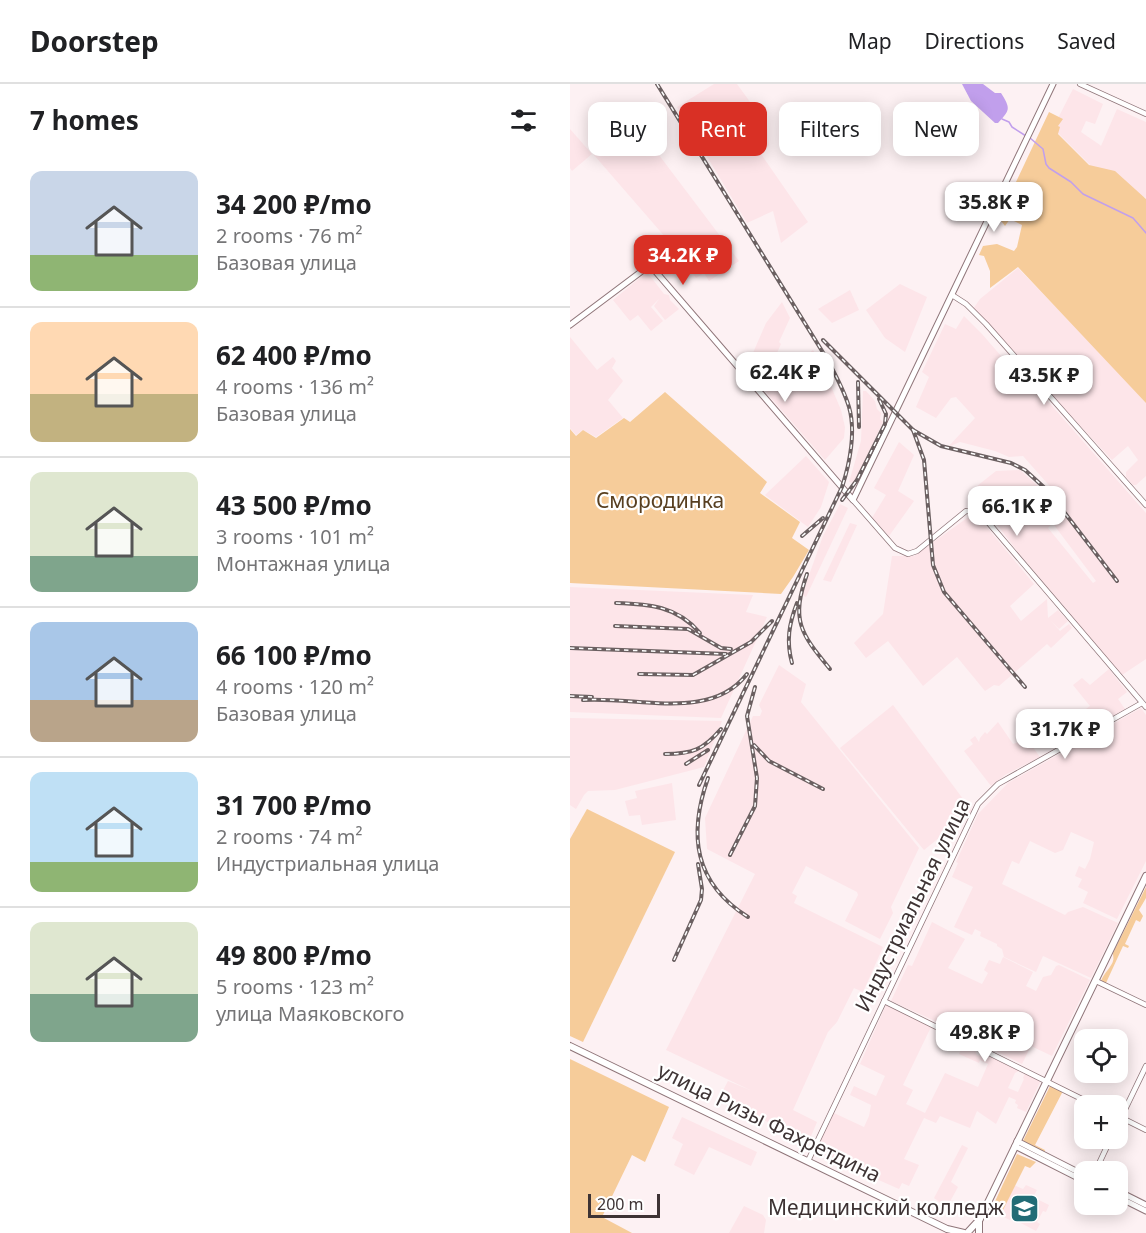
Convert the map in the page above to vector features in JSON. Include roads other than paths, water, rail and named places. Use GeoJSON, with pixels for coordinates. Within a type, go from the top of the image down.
{"type":"FeatureCollection","features":[{"type":"Feature","properties":{"kind":"main road"},"geometry":{"type":"LineString","coordinates":[[570,325],[650,265],[853,500],[1053,84]]}},
{"type":"Feature","properties":{"kind":"main road"},"geometry":{"type":"LineString","coordinates":[[977,1233],[980,1219],[1146,876]]}},
{"type":"Feature","properties":{"kind":"main road","name":"улица Ризы Фахретдина"},"geometry":{"type":"LineString","coordinates":[[570,1046],[953,1232],[977,1233]]}},
{"type":"Feature","properties":{"kind":"main road"},"geometry":{"type":"LineString","coordinates":[[1016,1144],[1074,1174]]}},
{"type":"Feature","properties":{"kind":"main road"},"geometry":{"type":"LineString","coordinates":[[1068,1170],[1074,1172]]}},
{"type":"Feature","properties":{"kind":"main road"},"geometry":{"type":"LineString","coordinates":[[1128,1198],[1146,1211]]}},
{"type":"Feature","properties":{"kind":"main road"},"geometry":{"type":"LineString","coordinates":[[1128,1201],[1146,1205]]}},
{"type":"Feature","properties":{"kind":"main road"},"geometry":{"type":"LineString","coordinates":[[966,1233],[980,1219]]}},
{"type":"Feature","properties":{"kind":"street"},"geometry":{"type":"LineString","coordinates":[[1080,84],[1146,114]]}},
{"type":"Feature","properties":{"kind":"street"},"geometry":{"type":"LineString","coordinates":[[952,294],[986,324],[1146,505]]}},
{"type":"Feature","properties":{"kind":"street"},"geometry":{"type":"LineString","coordinates":[[853,500],[895,548],[908,554],[917,550],[966,511],[981,513],[1146,707]]}},
{"type":"Feature","properties":{"kind":"street","name":"Индустриальная улица"},"geometry":{"type":"LineString","coordinates":[[807,1161],[978,804],[998,784],[1142,703]]}},
{"type":"Feature","properties":{"kind":"street"},"geometry":{"type":"LineString","coordinates":[[1096,981],[1146,1005]]}},
{"type":"Feature","properties":{"kind":"street"},"geometry":{"type":"LineString","coordinates":[[884,1001],[1074,1095]]}},
{"type":"Feature","properties":{"kind":"street"},"geometry":{"type":"LineString","coordinates":[[1128,1100],[1146,1066]]}},
{"type":"Feature","properties":{"kind":"street"},"geometry":{"type":"LineString","coordinates":[[1128,1121],[1146,1130]]}},
{"type":"Feature","properties":{"kind":"waterway"},"geometry":{"type":"LineString","coordinates":[[1002,119],[1026,136]]}},
{"type":"Feature","properties":{"kind":"waterway"},"geometry":{"type":"LineString","coordinates":[[1030,138],[1043,149],[1049,168],[1071,182],[1083,194],[1133,218],[1146,233]]}},
{"type":"Feature","properties":{"kind":"railway"},"geometry":{"type":"LineString","coordinates":[[657,84],[827,359],[847,401],[852,426],[850,457],[842,487],[699,785]]}},
{"type":"Feature","properties":{"kind":"railway"},"geometry":{"type":"LineString","coordinates":[[823,340],[913,430],[924,460],[933,565],[944,592],[1025,687]]}},
{"type":"Feature","properties":{"kind":"railway"},"geometry":{"type":"LineString","coordinates":[[858,382],[859,427]]}},
{"type":"Feature","properties":{"kind":"railway"},"geometry":{"type":"LineString","coordinates":[[842,500],[857,480],[885,424],[886,414],[879,399]]}},
{"type":"Feature","properties":{"kind":"railway"},"geometry":{"type":"LineString","coordinates":[[913,430],[941,446],[1011,463],[1025,470],[1048,491],[1117,581]]}},
{"type":"Feature","properties":{"kind":"railway"},"geometry":{"type":"LineString","coordinates":[[802,536],[823,518]]}},
{"type":"Feature","properties":{"kind":"railway"},"geometry":{"type":"LineString","coordinates":[[807,574],[800,603],[801,625],[805,635],[830,669]]}},
{"type":"Feature","properties":{"kind":"railway"},"geometry":{"type":"LineString","coordinates":[[616,603],[662,608],[682,617],[700,633]]}},
{"type":"Feature","properties":{"kind":"railway"},"geometry":{"type":"LineString","coordinates":[[792,663],[789,633],[797,603]]}},
{"type":"Feature","properties":{"kind":"railway"},"geometry":{"type":"LineString","coordinates":[[639,674],[693,675],[751,642],[772,621]]}},
{"type":"Feature","properties":{"kind":"railway"},"geometry":{"type":"LineString","coordinates":[[615,626],[688,629],[721,648],[731,649]]}},
{"type":"Feature","properties":{"kind":"railway"},"geometry":{"type":"LineString","coordinates":[[570,648],[726,654]]}},
{"type":"Feature","properties":{"kind":"railway"},"geometry":{"type":"LineString","coordinates":[[583,700],[671,704],[693,702],[713,698],[732,689],[747,674]]}},
{"type":"Feature","properties":{"kind":"railway"},"geometry":{"type":"LineString","coordinates":[[730,855],[755,806],[757,778],[747,716],[755,687]]}},
{"type":"Feature","properties":{"kind":"railway"},"geometry":{"type":"LineString","coordinates":[[570,696],[592,697]]}},
{"type":"Feature","properties":{"kind":"railway"},"geometry":{"type":"LineString","coordinates":[[665,754],[690,752],[708,742],[721,729]]}},
{"type":"Feature","properties":{"kind":"railway"},"geometry":{"type":"LineString","coordinates":[[754,745],[769,761],[823,789]]}},
{"type":"Feature","properties":{"kind":"railway"},"geometry":{"type":"LineString","coordinates":[[686,764],[708,750]]}},
{"type":"Feature","properties":{"kind":"railway"},"geometry":{"type":"LineString","coordinates":[[708,778],[698,819],[700,856],[706,873],[716,889],[730,904],[748,917]]}},
{"type":"Feature","properties":{"kind":"railway"},"geometry":{"type":"LineString","coordinates":[[674,960],[701,900],[702,889],[698,864]]}},
{"type":"Feature","properties":{"kind":"place","name":"Медицинский колледж"},"geometry":{"type":"Point","coordinates":[1025,1208]}},
{"type":"Feature","properties":{"kind":"park label","name":"Смородинка"},"geometry":{"type":"Point","coordinates":[660,501]}}]}
